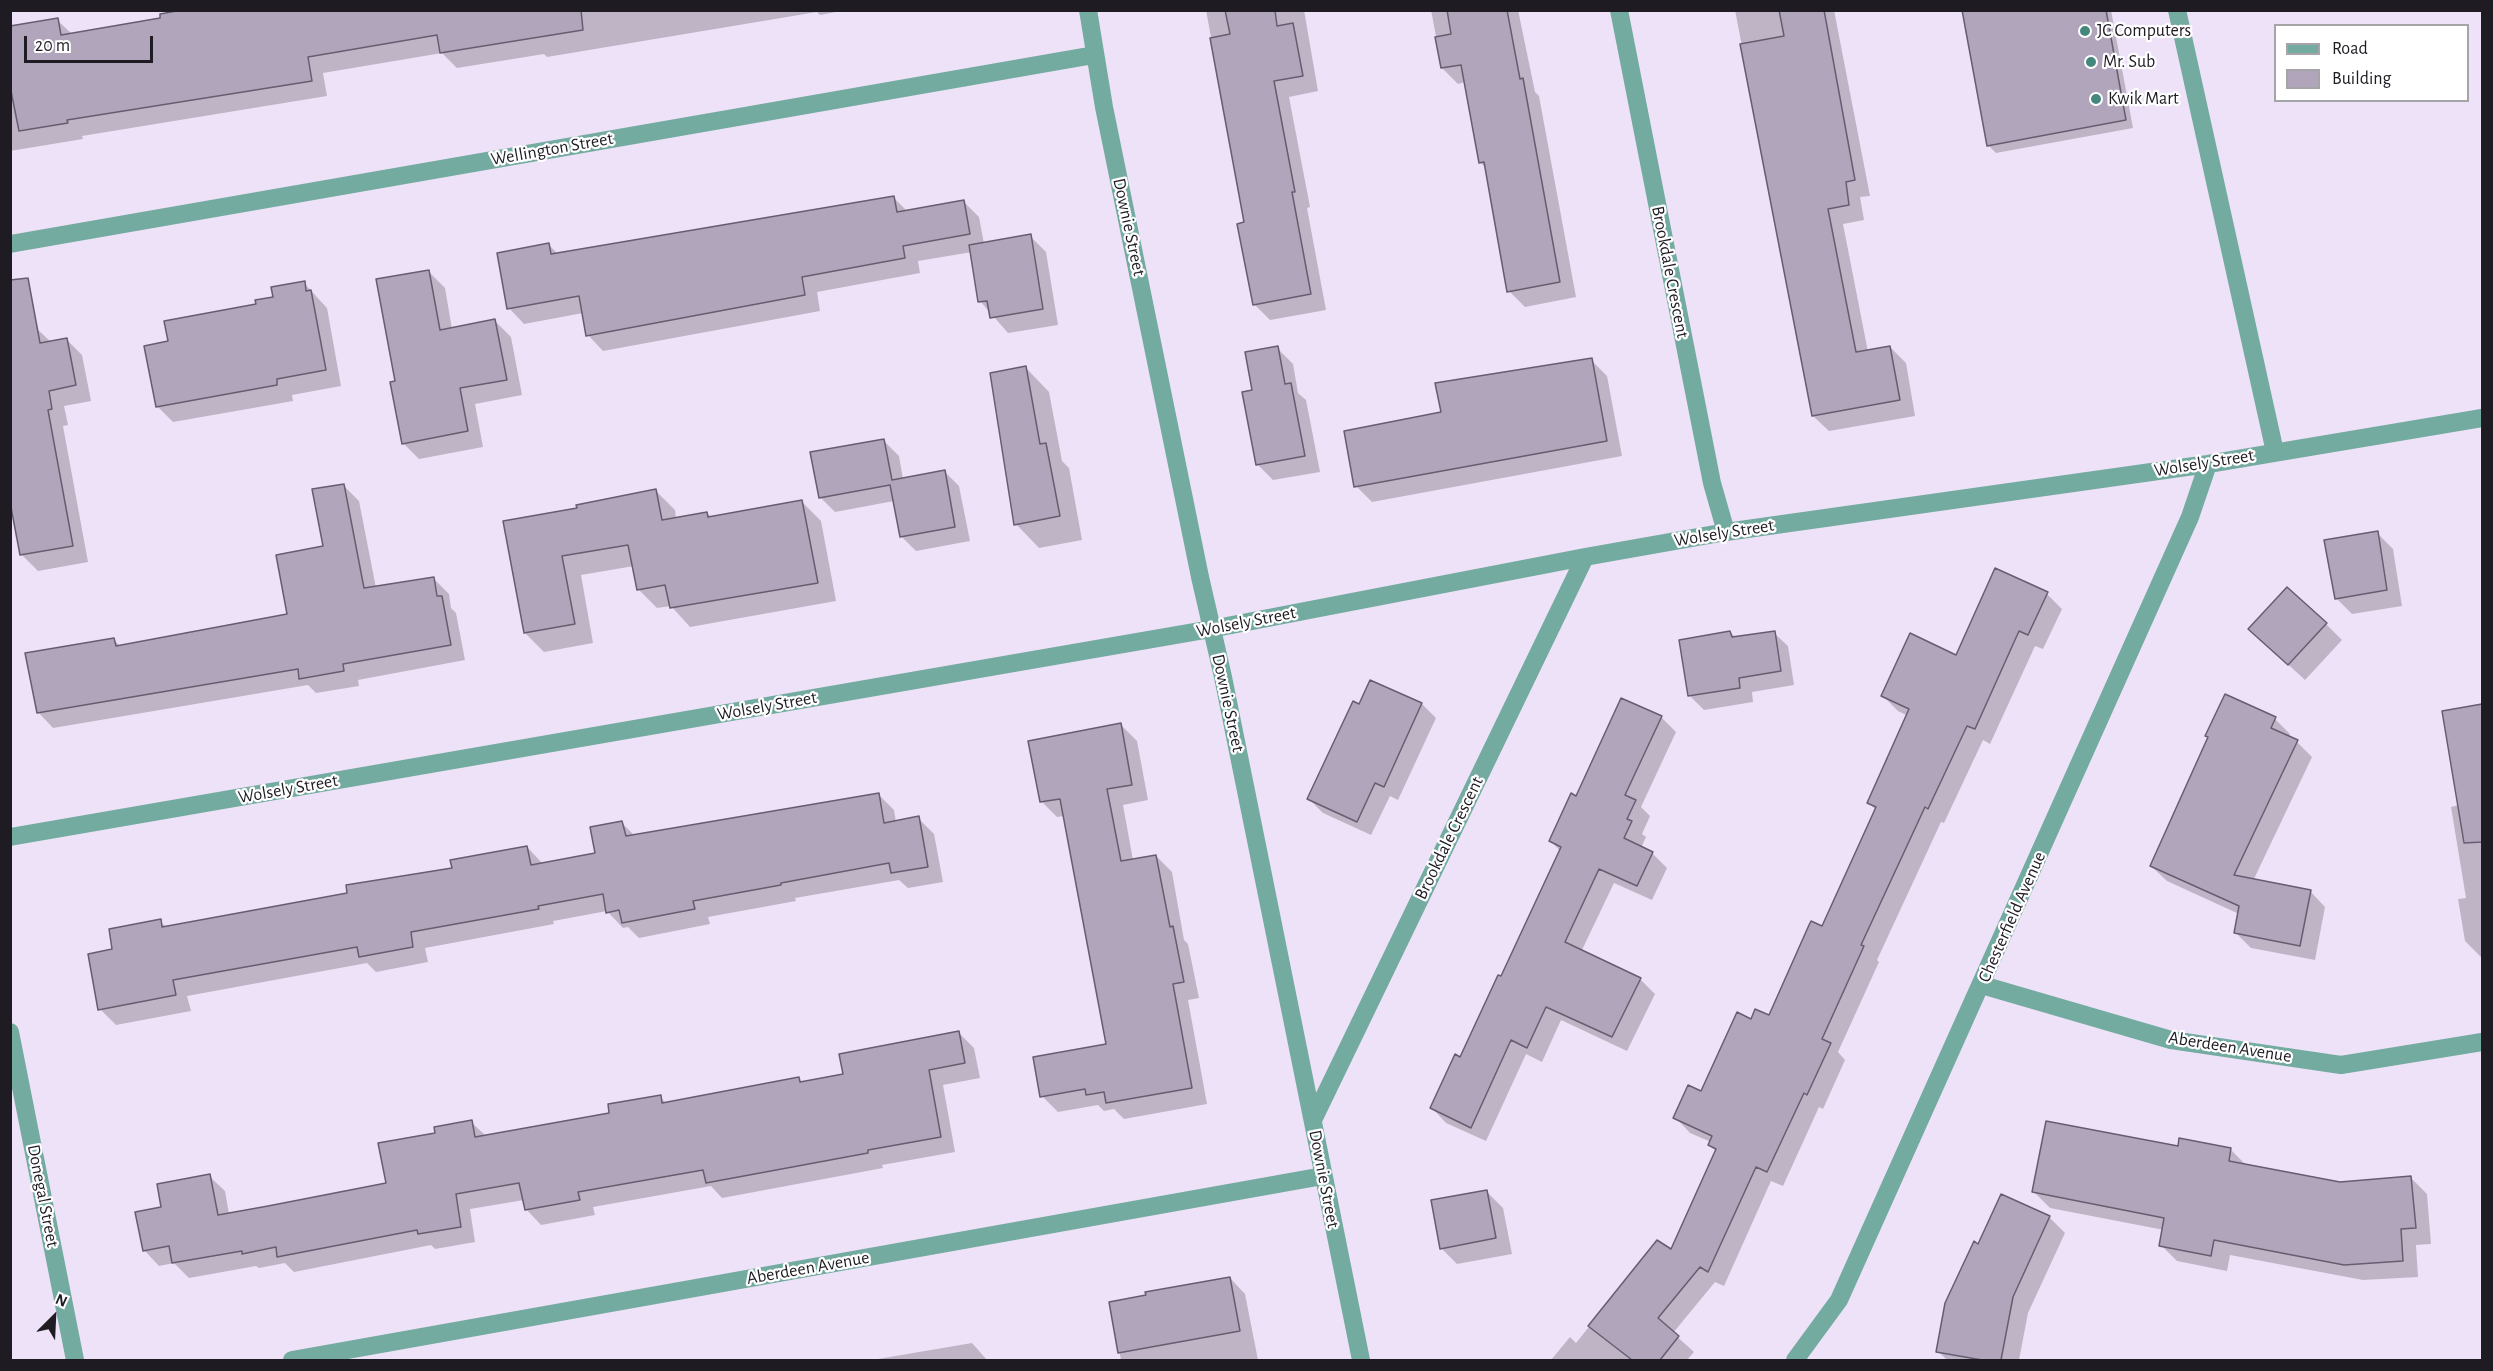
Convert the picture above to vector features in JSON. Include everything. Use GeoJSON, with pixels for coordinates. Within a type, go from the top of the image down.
{"type":"FeatureCollection","features":[{"type":"Feature","properties":{"kind":"street","name":"Downie Street"},"geometry":{"type":"LineString","coordinates":[[1088,10],[1094,55],[1361,1360]]}},
{"type":"Feature","properties":{"kind":"street","name":"Brookdale Crescent"},"geometry":{"type":"LineString","coordinates":[[1619,10],[1710,471],[1726,532]]}},
{"type":"Feature","properties":{"kind":"street"},"geometry":{"type":"LineString","coordinates":[[2177,10],[2275,452]]}},
{"type":"Feature","properties":{"kind":"street","name":"Wellington Street"},"geometry":{"type":"LineString","coordinates":[[10,244],[1094,55]]}},
{"type":"Feature","properties":{"kind":"street","name":"Wolsely Street"},"geometry":{"type":"LineString","coordinates":[[10,837],[1211,629],[1726,532],[2208,464],[2482,418]]}},
{"type":"Feature","properties":{"kind":"street","name":"Chesterfield Avenue"},"geometry":{"type":"LineString","coordinates":[[1795,1360],[1839,1300],[1982,985],[2190,516],[2208,464]]}},
{"type":"Feature","properties":{"kind":"street","name":"Brookdale Crescent"},"geometry":{"type":"LineString","coordinates":[[1313,1120],[1585,557]]}},
{"type":"Feature","properties":{"kind":"street","name":"Aberdeen Avenue"},"geometry":{"type":"LineString","coordinates":[[1982,985],[2172,1040],[2341,1065],[2482,1042]]}},
{"type":"Feature","properties":{"kind":"street","name":"Donegal Street"},"geometry":{"type":"LineString","coordinates":[[10,1032],[75,1360]]}},
{"type":"Feature","properties":{"kind":"street","name":"Aberdeen Avenue"},"geometry":{"type":"LineString","coordinates":[[292,1360],[1323,1176]]}},
{"type":"Feature","properties":{"kind":"building"},"geometry":{"type":"Polygon","coordinates":[[[182,10],[581,10],[583,30],[440,53],[437,35],[308,57],[312,81],[67,120],[68,123],[19,131],[10,86],[10,26],[58,18],[61,35],[160,18],[160,14],[182,10]]]}},
{"type":"Feature","properties":{"kind":"building"},"geometry":{"type":"Polygon","coordinates":[[[1225,10],[1275,10],[1277,26],[1293,23],[1303,76],[1274,81],[1311,294],[1253,305],[1237,224],[1244,222],[1210,38],[1230,34],[1225,10]]]}},
{"type":"Feature","properties":{"kind":"building"},"geometry":{"type":"Polygon","coordinates":[[[1447,10],[1507,10],[1520,79],[1523,78],[1560,282],[1507,292],[1484,162],[1479,163],[1461,65],[1441,68],[1435,37],[1451,34],[1447,10]]]}},
{"type":"Feature","properties":{"kind":"building"},"geometry":{"type":"Polygon","coordinates":[[[1779,10],[1824,10],[1855,180],[1846,182],[1849,205],[1828,209],[1856,352],[1890,346],[1900,400],[1812,416],[1740,44],[1784,36],[1779,10]]]}},
{"type":"Feature","properties":{"kind":"building"},"geometry":{"type":"Polygon","coordinates":[[[1962,10],[2106,10],[2126,120],[1987,146],[1962,10]]]}},
{"type":"Feature","properties":{"kind":"building"},"geometry":{"type":"Polygon","coordinates":[[[894,196],[897,212],[964,200],[970,234],[903,246],[905,258],[802,277],[805,295],[586,336],[579,296],[507,309],[497,253],[549,243],[551,254],[894,196]]]}},
{"type":"Feature","properties":{"kind":"building"},"geometry":{"type":"Polygon","coordinates":[[[1031,234],[1043,309],[990,318],[987,301],[978,302],[969,245],[1031,234]]]}},
{"type":"Feature","properties":{"kind":"building"},"geometry":{"type":"Polygon","coordinates":[[[429,270],[440,330],[495,319],[507,380],[460,388],[468,431],[402,444],[390,382],[395,381],[376,279],[429,270]]]}},
{"type":"Feature","properties":{"kind":"building"},"geometry":{"type":"Polygon","coordinates":[[[28,278],[40,343],[67,338],[76,385],[49,391],[52,409],[48,410],[73,546],[20,555],[10,502],[10,280],[28,278]]]}},
{"type":"Feature","properties":{"kind":"building"},"geometry":{"type":"Polygon","coordinates":[[[305,281],[306,291],[311,290],[326,370],[277,379],[277,385],[156,407],[144,346],[168,341],[164,321],[256,304],[255,300],[273,297],[271,287],[305,281]]]}},
{"type":"Feature","properties":{"kind":"building"},"geometry":{"type":"Polygon","coordinates":[[[1278,346],[1285,384],[1291,383],[1305,456],[1256,465],[1242,392],[1252,390],[1245,352],[1278,346]]]}},
{"type":"Feature","properties":{"kind":"building"},"geometry":{"type":"Polygon","coordinates":[[[1592,358],[1607,441],[1354,487],[1344,431],[1441,412],[1435,383],[1592,358]]]}},
{"type":"Feature","properties":{"kind":"building"},"geometry":{"type":"Polygon","coordinates":[[[1026,366],[1040,444],[1046,443],[1060,516],[1014,525],[990,373],[1026,366]]]}},
{"type":"Feature","properties":{"kind":"building"},"geometry":{"type":"Polygon","coordinates":[[[884,439],[892,480],[945,470],[955,527],[900,537],[890,485],[819,498],[810,452],[884,439]]]}},
{"type":"Feature","properties":{"kind":"building"},"geometry":{"type":"Polygon","coordinates":[[[344,484],[364,588],[434,577],[437,596],[442,596],[451,645],[343,664],[344,671],[299,679],[298,669],[37,713],[25,653],[114,638],[116,646],[287,614],[276,555],[323,546],[312,489],[344,484]]]}},
{"type":"Feature","properties":{"kind":"building"},"geometry":{"type":"Polygon","coordinates":[[[656,489],[662,520],[707,512],[708,517],[802,500],[818,583],[670,608],[665,585],[637,590],[628,545],[562,556],[575,624],[524,633],[503,521],[577,508],[576,505],[656,489]]]}},
{"type":"Feature","properties":{"kind":"building"},"geometry":{"type":"Polygon","coordinates":[[[2378,531],[2387,590],[2335,599],[2324,540],[2378,531]]]}},
{"type":"Feature","properties":{"kind":"building"},"geometry":{"type":"Polygon","coordinates":[[[1995,568],[2048,592],[2028,635],[2019,631],[1975,729],[1967,726],[1928,809],[1925,807],[1861,945],[1864,946],[1822,1039],[1831,1043],[1807,1095],[1804,1093],[1767,1172],[1756,1167],[1708,1272],[1700,1267],[1658,1318],[1679,1336],[1660,1360],[1632,1360],[1588,1326],[1657,1240],[1671,1249],[1716,1149],[1708,1145],[1712,1136],[1673,1118],[1688,1085],[1701,1091],[1737,1012],[1751,1019],[1755,1009],[1769,1015],[1811,921],[1822,926],[1876,807],[1867,803],[1909,709],[1881,696],[1910,633],[1956,655],[1995,568]]]}},
{"type":"Feature","properties":{"kind":"building"},"geometry":{"type":"Polygon","coordinates":[[[2287,587],[2327,623],[2288,665],[2248,629],[2287,587]]]}},
{"type":"Feature","properties":{"kind":"building"},"geometry":{"type":"Polygon","coordinates":[[[1730,631],[1732,637],[1775,631],[1781,671],[1739,678],[1740,688],[1688,696],[1679,640],[1730,631]]]}},
{"type":"Feature","properties":{"kind":"building"},"geometry":{"type":"Polygon","coordinates":[[[1370,680],[1422,703],[1384,787],[1375,783],[1357,822],[1307,799],[1353,701],[1359,704],[1370,680]]]}},
{"type":"Feature","properties":{"kind":"building"},"geometry":{"type":"Polygon","coordinates":[[[2225,694],[2276,717],[2271,728],[2298,740],[2234,875],[2311,890],[2300,946],[2234,933],[2239,906],[2150,866],[2225,694]]]}},
{"type":"Feature","properties":{"kind":"building"},"geometry":{"type":"Polygon","coordinates":[[[1621,698],[1662,716],[1625,795],[1636,800],[1627,819],[1632,821],[1624,838],[1653,852],[1637,886],[1599,869],[1565,942],[1641,978],[1612,1037],[1546,1007],[1527,1048],[1511,1040],[1471,1128],[1430,1108],[1455,1054],[1460,1057],[1498,975],[1501,976],[1561,847],[1549,841],[1571,793],[1576,796],[1621,698]]]}},
{"type":"Feature","properties":{"kind":"building"},"geometry":{"type":"Polygon","coordinates":[[[2482,704],[2482,842],[2464,843],[2442,711],[2482,704]]]}},
{"type":"Feature","properties":{"kind":"building"},"geometry":{"type":"Polygon","coordinates":[[[1121,723],[1132,785],[1107,789],[1121,861],[1156,855],[1170,927],[1173,926],[1184,982],[1173,984],[1192,1088],[1106,1103],[1104,1092],[1086,1095],[1085,1089],[1040,1097],[1033,1057],[1106,1044],[1060,799],[1040,802],[1028,741],[1121,723]]]}},
{"type":"Feature","properties":{"kind":"building"},"geometry":{"type":"Polygon","coordinates":[[[879,793],[884,823],[919,816],[928,867],[891,873],[889,863],[693,901],[695,909],[622,923],[619,910],[606,913],[603,894],[538,906],[539,909],[411,932],[413,947],[359,957],[357,947],[173,980],[176,995],[98,1010],[88,954],[112,949],[109,929],[161,919],[162,927],[347,893],[346,885],[452,868],[450,860],[527,846],[531,865],[595,853],[590,827],[622,821],[626,836],[879,793]]]}},
{"type":"Feature","properties":{"kind":"building"},"geometry":{"type":"Polygon","coordinates":[[[959,1031],[965,1063],[929,1070],[941,1137],[706,1183],[703,1170],[578,1192],[580,1200],[525,1210],[519,1183],[456,1194],[461,1227],[418,1234],[417,1230],[277,1257],[276,1247],[172,1263],[169,1246],[143,1251],[135,1212],[161,1207],[157,1184],[210,1174],[218,1215],[268,1206],[386,1183],[378,1143],[435,1133],[434,1127],[472,1120],[475,1137],[609,1113],[608,1104],[661,1095],[662,1103],[799,1077],[800,1082],[843,1074],[839,1054],[959,1031]]]}},
{"type":"Feature","properties":{"kind":"building"},"geometry":{"type":"Polygon","coordinates":[[[2046,1121],[2178,1146],[2179,1138],[2231,1148],[2229,1161],[2340,1182],[2411,1176],[2416,1228],[2401,1229],[2403,1261],[2344,1265],[2214,1240],[2211,1256],[2159,1246],[2164,1218],[2032,1192],[2046,1121]]]}},
{"type":"Feature","properties":{"kind":"building"},"geometry":{"type":"Polygon","coordinates":[[[1487,1190],[1496,1238],[1440,1249],[1431,1200],[1487,1190]]]}},
{"type":"Feature","properties":{"kind":"building"},"geometry":{"type":"Polygon","coordinates":[[[2001,1194],[2050,1216],[2013,1297],[2001,1360],[1982,1360],[1936,1352],[1945,1303],[1974,1241],[1978,1244],[2001,1194]]]}},
{"type":"Feature","properties":{"kind":"building"},"geometry":{"type":"Polygon","coordinates":[[[1230,1277],[1240,1331],[1118,1353],[1109,1302],[1146,1295],[1145,1292],[1230,1277]]]}},
{"type":"Feature","properties":{"kind":"place","name":"JC Computers"},"geometry":{"type":"Point","coordinates":[2085,31]}},
{"type":"Feature","properties":{"kind":"place","name":"Mr. Sub"},"geometry":{"type":"Point","coordinates":[2091,62]}},
{"type":"Feature","properties":{"kind":"place","name":"Kwik Mart"},"geometry":{"type":"Point","coordinates":[2096,99]}}]}
